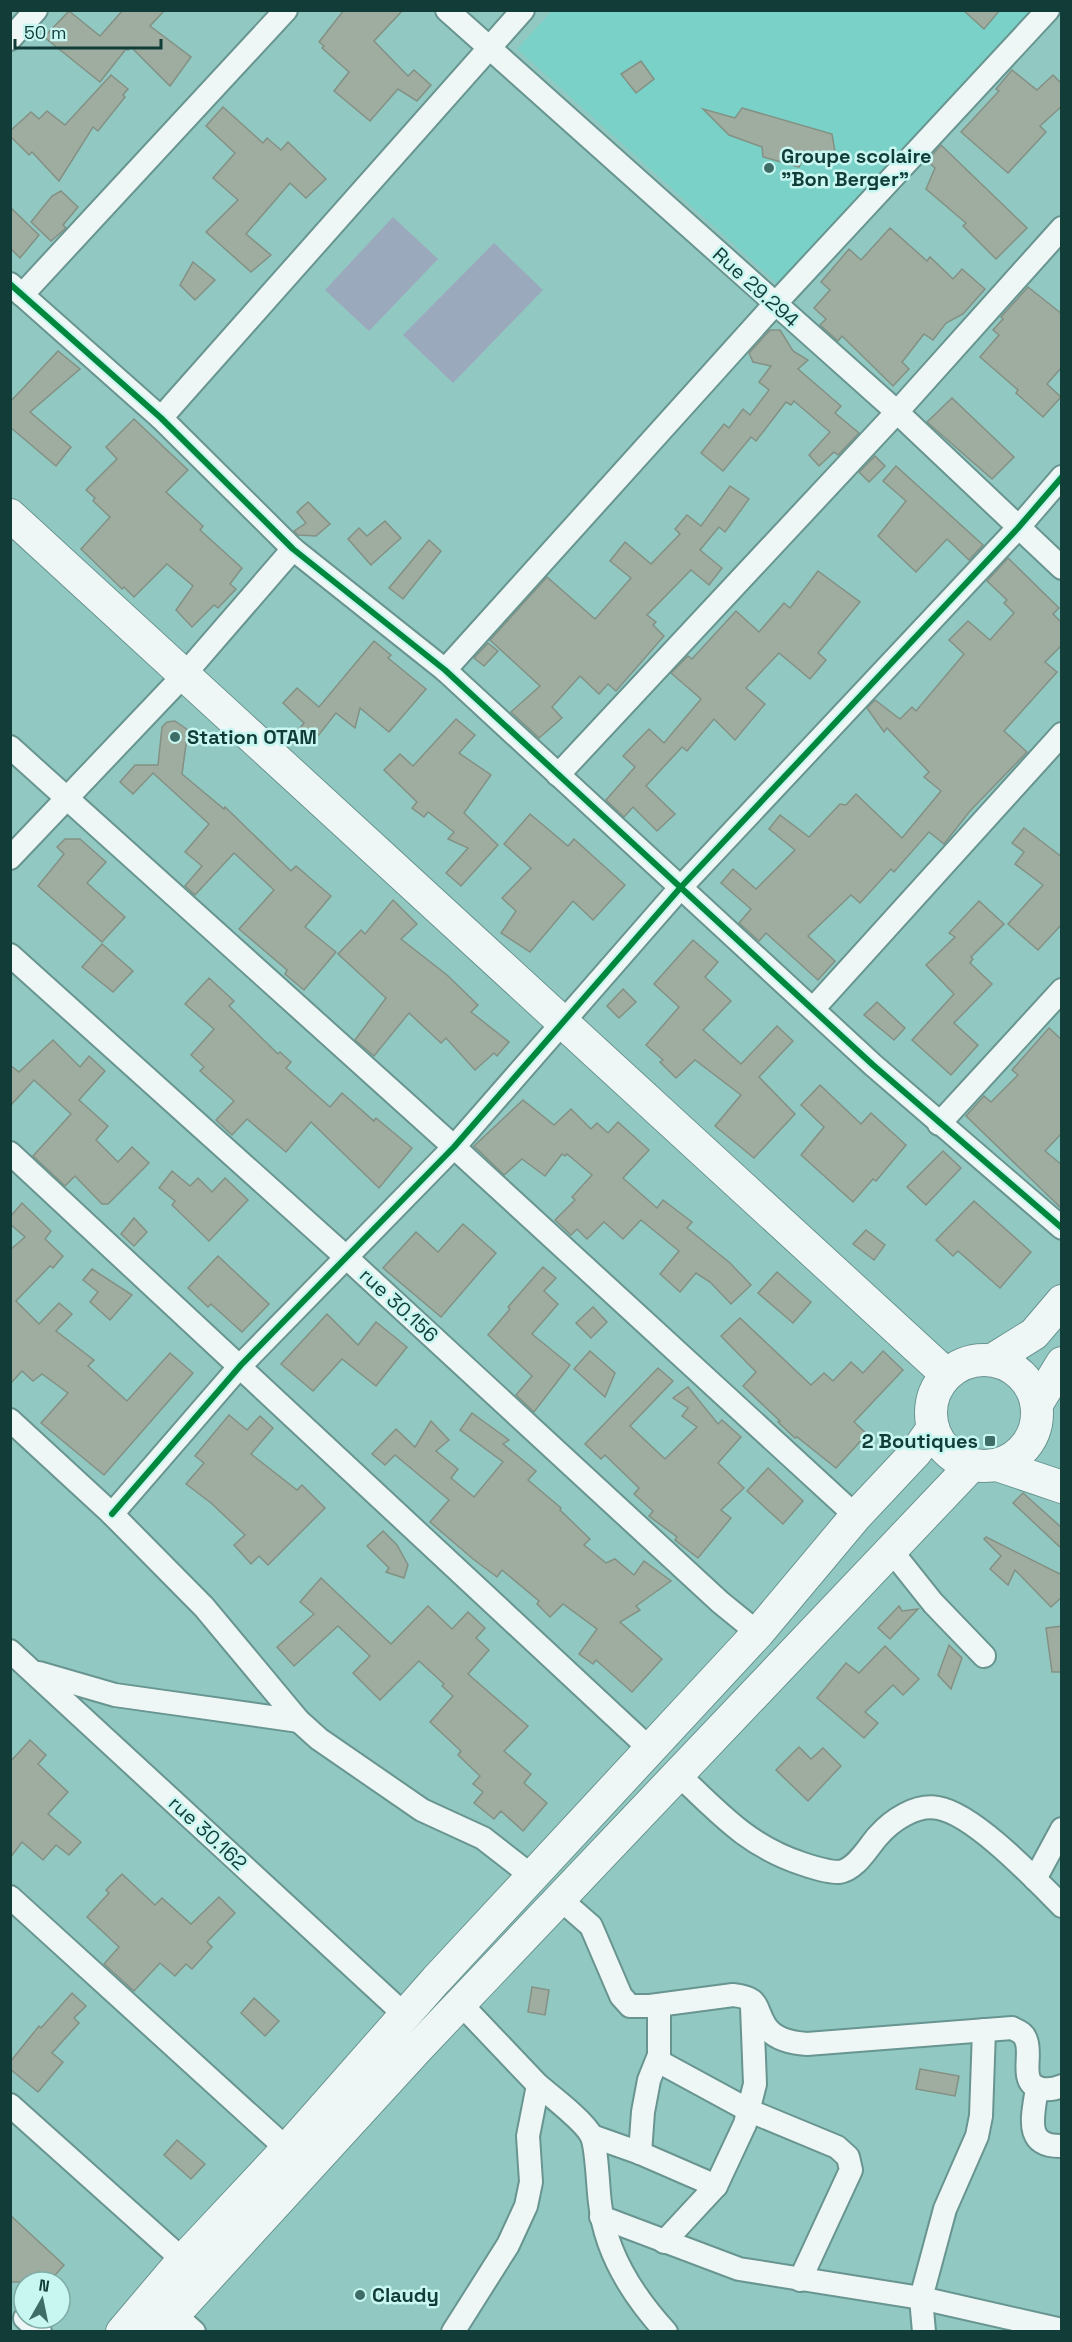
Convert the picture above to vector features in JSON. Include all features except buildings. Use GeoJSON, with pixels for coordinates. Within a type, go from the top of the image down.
{"type":"FeatureCollection","features":[{"type":"Feature","properties":{"kind":"main road"},"geometry":{"type":"LineString","coordinates":[[10,515],[946,1374]]}},
{"type":"Feature","properties":{"kind":"main road"},"geometry":{"type":"LineString","coordinates":[[992,1360],[1034,1334],[1062,1301]]}},
{"type":"Feature","properties":{"kind":"main road"},"geometry":{"type":"LineString","coordinates":[[175,2326],[460,2002],[679,1776],[890,1549],[984,1466],[1023,1451],[1032,1439],[1038,1422],[1037,1404],[1032,1388],[1022,1375],[1008,1365],[992,1360],[976,1360],[960,1365],[946,1374],[933,1396],[930,1410],[938,1440],[950,1455],[984,1466],[1062,1487]]}},
{"type":"Feature","properties":{"kind":"main road"},"geometry":{"type":"LineString","coordinates":[[1037,1404],[1062,1363]]}},
{"type":"Feature","properties":{"kind":"main road"},"geometry":{"type":"LineString","coordinates":[[122,2331],[183,2260],[287,2149],[405,2015],[758,1633],[856,1516],[916,1452],[933,1428]]}},
{"type":"Feature","properties":{"kind":"main road"},"geometry":{"type":"LineString","coordinates":[[1032,1439],[1062,1474]]}},
{"type":"Feature","properties":{"kind":"street"},"geometry":{"type":"LineString","coordinates":[[10,39],[36,10]]}},
{"type":"Feature","properties":{"kind":"street"},"geometry":{"type":"LineString","coordinates":[[286,10],[16,290],[161,418],[293,549],[445,670],[939,1124],[1062,1228]]}},
{"type":"Feature","properties":{"kind":"street","name":"Rue 29.294"},"geometry":{"type":"LineString","coordinates":[[447,10],[897,412],[1062,568]]}},
{"type":"Feature","properties":{"kind":"street"},"geometry":{"type":"LineString","coordinates":[[161,418],[523,10]]}},
{"type":"Feature","properties":{"kind":"street"},"geometry":{"type":"LineString","coordinates":[[445,670],[775,304],[1048,10]]}},
{"type":"Feature","properties":{"kind":"street"},"geometry":{"type":"LineString","coordinates":[[558,775],[897,412],[1062,228]]}},
{"type":"Feature","properties":{"kind":"street"},"geometry":{"type":"LineString","coordinates":[[112,1514],[241,1365],[454,1147],[564,1024],[681,887],[1018,528],[1062,477]]}},
{"type":"Feature","properties":{"kind":"street"},"geometry":{"type":"LineString","coordinates":[[10,858],[184,675],[293,549]]}},
{"type":"Feature","properties":{"kind":"street"},"geometry":{"type":"LineString","coordinates":[[813,1009],[1062,734]]}},
{"type":"Feature","properties":{"kind":"street"},"geometry":{"type":"LineString","coordinates":[[10,747],[454,1147],[856,1516]]}},
{"type":"Feature","properties":{"kind":"street","name":"rue 30.156"},"geometry":{"type":"LineString","coordinates":[[10,955],[347,1258],[720,1602],[758,1633]]}},
{"type":"Feature","properties":{"kind":"street"},"geometry":{"type":"LineString","coordinates":[[939,1124],[1062,990]]}},
{"type":"Feature","properties":{"kind":"street"},"geometry":{"type":"LineString","coordinates":[[10,1153],[241,1365],[650,1749]]}},
{"type":"Feature","properties":{"kind":"street"},"geometry":{"type":"LineString","coordinates":[[10,1420],[112,1514],[223,1627],[299,1721],[319,1740],[422,1810],[483,1839],[533,1877]]}},
{"type":"Feature","properties":{"kind":"street"},"geometry":{"type":"LineString","coordinates":[[890,1549],[933,1604],[984,1656]]}},
{"type":"Feature","properties":{"kind":"street","name":"rue 30.162"},"geometry":{"type":"LineString","coordinates":[[10,1651],[405,2015]]}},
{"type":"Feature","properties":{"kind":"street"},"geometry":{"type":"LineString","coordinates":[[10,1672],[33,1672],[115,1695],[299,1721]]}},
{"type":"Feature","properties":{"kind":"street"},"geometry":{"type":"LineString","coordinates":[[679,1776],[749,1840],[772,1853],[820,1870],[841,1872],[855,1864],[892,1822],[923,1809],[937,1808],[957,1814],[1035,1879],[1062,1906]]}},
{"type":"Feature","properties":{"kind":"street"},"geometry":{"type":"LineString","coordinates":[[1035,1879],[1062,1828]]}},
{"type":"Feature","properties":{"kind":"street"},"geometry":{"type":"LineString","coordinates":[[10,1897],[287,2149]]}},
{"type":"Feature","properties":{"kind":"street"},"geometry":{"type":"LineString","coordinates":[[559,1898],[591,1926],[626,2002],[636,2007],[734,1995],[752,2000],[759,2009],[767,2029],[796,2044],[1012,2028],[1022,2033],[1028,2049],[1027,2077],[1037,2088],[1047,2090],[1062,2086]]}},
{"type":"Feature","properties":{"kind":"street"},"geometry":{"type":"LineString","coordinates":[[664,2242],[716,2186],[750,2111],[756,2084],[752,2000]]}},
{"type":"Feature","properties":{"kind":"street"},"geometry":{"type":"LineString","coordinates":[[460,2002],[538,2085],[592,2136],[640,2152],[716,2186]]}},
{"type":"Feature","properties":{"kind":"street"},"geometry":{"type":"LineString","coordinates":[[640,2152],[646,2091],[651,2073],[658,2061],[659,2005]]}},
{"type":"Feature","properties":{"kind":"street"},"geometry":{"type":"LineString","coordinates":[[924,2331],[921,2298],[945,2209],[977,2136],[981,2116],[984,2030]]}},
{"type":"Feature","properties":{"kind":"street"},"geometry":{"type":"LineString","coordinates":[[658,2061],[750,2111],[845,2152],[851,2163],[847,2180],[800,2280]]}},
{"type":"Feature","properties":{"kind":"street"},"geometry":{"type":"LineString","coordinates":[[453,2331],[508,2245],[526,2206],[531,2182],[528,2136],[538,2085]]}},
{"type":"Feature","properties":{"kind":"street"},"geometry":{"type":"LineString","coordinates":[[1037,2088],[1034,2128],[1036,2139],[1043,2145],[1062,2146]]}},
{"type":"Feature","properties":{"kind":"street"},"geometry":{"type":"LineString","coordinates":[[10,2105],[183,2260]]}},
{"type":"Feature","properties":{"kind":"street"},"geometry":{"type":"LineString","coordinates":[[592,2136],[602,2217],[616,2261],[641,2303],[666,2331]]}},
{"type":"Feature","properties":{"kind":"street"},"geometry":{"type":"LineString","coordinates":[[602,2217],[739,2269],[921,2298],[1062,2330]]}},
{"type":"Feature","properties":{"kind":"shaded area","name":"Groupe scolaire \"Bon Berger\""},"geometry":{"type":"Polygon","coordinates":[[[552,11],[1032,11],[781,287],[517,49],[552,11]]]}},
{"type":"Feature","properties":{"kind":"shaded area"},"geometry":{"type":"Polygon","coordinates":[[[393,217],[438,259],[369,331],[325,290],[393,217]]]}},
{"type":"Feature","properties":{"kind":"shaded area"},"geometry":{"type":"Polygon","coordinates":[[[494,243],[543,290],[453,383],[403,335],[494,243]]]}},
{"type":"Feature","properties":{"kind":"cycle path"},"geometry":{"type":"LineString","coordinates":[[10,284],[161,418],[293,549],[445,670],[873,1065],[1062,1228]]}},
{"type":"Feature","properties":{"kind":"cycle path"},"geometry":{"type":"LineString","coordinates":[[112,1514],[241,1365],[454,1147],[681,887],[1018,528],[1062,477]]}},
{"type":"Feature","properties":{"kind":"place","name":"Groupe scolaire \"Bon Berger\""},"geometry":{"type":"Point","coordinates":[769,168]}},
{"type":"Feature","properties":{"kind":"place","name":"Station OTAM"},"geometry":{"type":"Point","coordinates":[175,737]}},
{"type":"Feature","properties":{"kind":"place","name":"2 Boutiques"},"geometry":{"type":"Point","coordinates":[990,1441]}},
{"type":"Feature","properties":{"kind":"place","name":"Claudy"},"geometry":{"type":"Point","coordinates":[360,2295]}}]}
